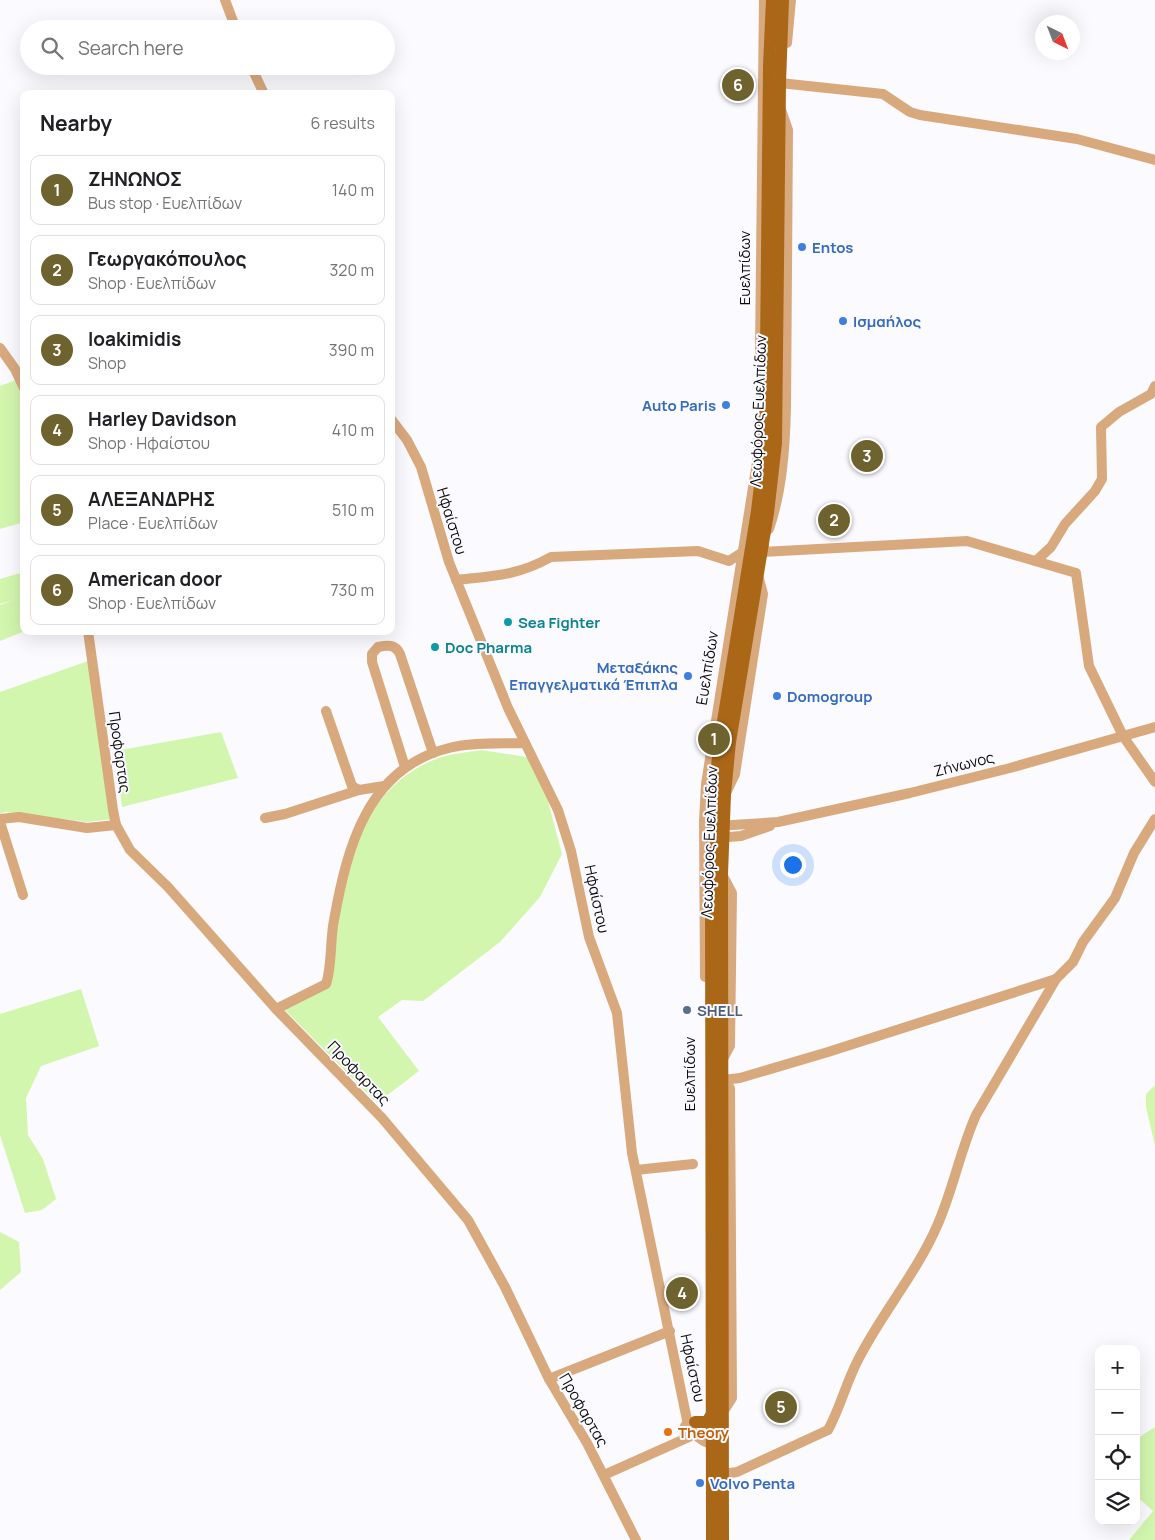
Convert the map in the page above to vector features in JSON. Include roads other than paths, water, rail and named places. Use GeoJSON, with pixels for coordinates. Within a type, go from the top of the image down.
{"type":"FeatureCollection","features":[{"type":"Feature","properties":{"kind":"main road","name":"Λεωφόρος Ευελπίδων"},"geometry":{"type":"LineString","coordinates":[[718,1413],[712,1372],[709,1197],[709,1097],[722,874],[716,769],[726,672],[762,476],[766,418],[763,367],[763,254],[770,108],[767,13],[772,0]]}},
{"type":"Feature","properties":{"kind":"main road","name":"Λεωφόρος Ευελπίδων"},"geometry":{"type":"LineString","coordinates":[[770,79],[780,51],[783,0]]}},
{"type":"Feature","properties":{"kind":"main road","name":"Λεωφόρος Ευελπίδων"},"geometry":{"type":"LineString","coordinates":[[712,1540],[718,1413],[723,1060],[717,978],[708,911],[725,794],[735,707],[762,552],[776,444],[782,346],[770,108]]}},
{"type":"Feature","properties":{"kind":"main road"},"geometry":{"type":"LineString","coordinates":[[690,1418],[707,1422],[718,1413]]}},
{"type":"Feature","properties":{"kind":"main road","name":"Λεωφόρος Ευελπίδων"},"geometry":{"type":"LineString","coordinates":[[717,1441],[723,1474],[723,1540]]}},
{"type":"Feature","properties":{"kind":"street"},"geometry":{"type":"LineString","coordinates":[[225,0],[233,20]]}},
{"type":"Feature","properties":{"kind":"street"},"geometry":{"type":"LineString","coordinates":[[764,0],[767,13]]}},
{"type":"Feature","properties":{"kind":"street"},"geometry":{"type":"LineString","coordinates":[[780,51],[787,43],[791,0]]}},
{"type":"Feature","properties":{"kind":"street"},"geometry":{"type":"LineString","coordinates":[[255,75],[262,90]]}},
{"type":"Feature","properties":{"kind":"street"},"geometry":{"type":"LineString","coordinates":[[770,108],[770,79],[883,94],[910,112],[1077,139],[1155,160]]}},
{"type":"Feature","properties":{"kind":"street"},"geometry":{"type":"LineString","coordinates":[[0,348],[20,380]]}},
{"type":"Feature","properties":{"kind":"street","name":"Ευελπίδων"},"geometry":{"type":"LineString","coordinates":[[708,911],[706,784],[726,672],[758,456],[763,367]]}},
{"type":"Feature","properties":{"kind":"street"},"geometry":{"type":"LineString","coordinates":[[1036,561],[1051,547],[1065,524],[1096,492],[1102,479],[1101,427],[1119,412],[1151,394],[1155,386]]}},
{"type":"Feature","properties":{"kind":"street","name":"Ηφαίστου"},"geometry":{"type":"LineString","coordinates":[[395,424],[407,440],[421,467],[439,536],[456,580],[509,712],[558,810],[572,856],[589,937],[617,1013],[636,1170],[690,1418],[717,1441]]}},
{"type":"Feature","properties":{"kind":"street"},"geometry":{"type":"LineString","coordinates":[[762,552],[967,542],[1076,573],[1089,666],[1123,736],[1155,782]]}},
{"type":"Feature","properties":{"kind":"street"},"geometry":{"type":"LineString","coordinates":[[456,580],[514,574],[551,557],[633,552],[698,551],[729,561],[743,552]]}},
{"type":"Feature","properties":{"kind":"street","name":"Προφαρτας"},"geometry":{"type":"LineString","coordinates":[[89,635],[116,825],[130,850],[168,887],[276,1009],[382,1118],[468,1220],[505,1288],[549,1380],[587,1442],[636,1540]]}},
{"type":"Feature","properties":{"kind":"street"},"geometry":{"type":"LineString","coordinates":[[405,768],[372,662],[372,654],[378,647],[389,645],[397,648],[433,753]]}},
{"type":"Feature","properties":{"kind":"street"},"geometry":{"type":"LineString","coordinates":[[326,712],[347,776],[352,786],[360,790]]}},
{"type":"Feature","properties":{"kind":"street","name":"Ζήνωνος"},"geometry":{"type":"LineString","coordinates":[[719,832],[778,822],[944,785],[1155,727]]}},
{"type":"Feature","properties":{"kind":"street"},"geometry":{"type":"LineString","coordinates":[[276,1009],[326,984],[330,942],[345,866],[354,835],[384,786],[405,768],[433,753],[461,746],[525,743]]}},
{"type":"Feature","properties":{"kind":"street"},"geometry":{"type":"LineString","coordinates":[[265,818],[293,812],[360,790],[384,786]]}},
{"type":"Feature","properties":{"kind":"street"},"geometry":{"type":"LineString","coordinates":[[23,896],[0,821],[19,817],[87,828],[116,825]]}},
{"type":"Feature","properties":{"kind":"street"},"geometry":{"type":"LineString","coordinates":[[723,1474],[737,1472],[828,1430],[858,1359],[924,1253],[937,1226],[976,1115],[1056,979],[1073,962],[1083,942],[1114,898],[1134,852],[1155,819]]}},
{"type":"Feature","properties":{"kind":"street"},"geometry":{"type":"LineString","coordinates":[[723,1080],[740,1078],[828,1052],[1056,979]]}},
{"type":"Feature","properties":{"kind":"street"},"geometry":{"type":"LineString","coordinates":[[636,1170],[693,1164]]}},
{"type":"Feature","properties":{"kind":"street"},"geometry":{"type":"LineString","coordinates":[[549,1380],[670,1331]]}},
{"type":"Feature","properties":{"kind":"street"},"geometry":{"type":"LineString","coordinates":[[604,1476],[689,1437],[684,1429],[690,1418]]}},
{"type":"Feature","properties":{"kind":"place","name":"American door"},"geometry":{"type":"Point","coordinates":[738,85]}},
{"type":"Feature","properties":{"kind":"place","name":"Entos"},"geometry":{"type":"Point","coordinates":[802,247]}},
{"type":"Feature","properties":{"kind":"place","name":"Ισμαήλος"},"geometry":{"type":"Point","coordinates":[843,321]}},
{"type":"Feature","properties":{"kind":"place","name":"Auto Paris"},"geometry":{"type":"Point","coordinates":[726,405]}},
{"type":"Feature","properties":{"kind":"place","name":"Ioakimidis"},"geometry":{"type":"Point","coordinates":[867,456]}},
{"type":"Feature","properties":{"kind":"place","name":"Γεωργακόπουλος"},"geometry":{"type":"Point","coordinates":[834,520]}},
{"type":"Feature","properties":{"kind":"place","name":"Sea Fighter"},"geometry":{"type":"Point","coordinates":[508,622]}},
{"type":"Feature","properties":{"kind":"place","name":"Doc Pharma"},"geometry":{"type":"Point","coordinates":[435,647]}},
{"type":"Feature","properties":{"kind":"place","name":"Μεταξάκης Επαγγελματικά Έπιπλα"},"geometry":{"type":"Point","coordinates":[688,676]}},
{"type":"Feature","properties":{"kind":"place","name":"Domogroup"},"geometry":{"type":"Point","coordinates":[777,696]}},
{"type":"Feature","properties":{"kind":"place","name":"ΖΗΝΩΝΟΣ"},"geometry":{"type":"Point","coordinates":[714,739]}},
{"type":"Feature","properties":{"kind":"place","name":"SHELL"},"geometry":{"type":"Point","coordinates":[687,1010]}},
{"type":"Feature","properties":{"kind":"place","name":"Harley Davidson"},"geometry":{"type":"Point","coordinates":[682,1293]}},
{"type":"Feature","properties":{"kind":"place","name":"ΑΛΕΞΑΝΔΡΗΣ"},"geometry":{"type":"Point","coordinates":[781,1407]}},
{"type":"Feature","properties":{"kind":"place","name":"Theory"},"geometry":{"type":"Point","coordinates":[668,1432]}},
{"type":"Feature","properties":{"kind":"place","name":"Volvo Penta"},"geometry":{"type":"Point","coordinates":[700,1483]}}]}
